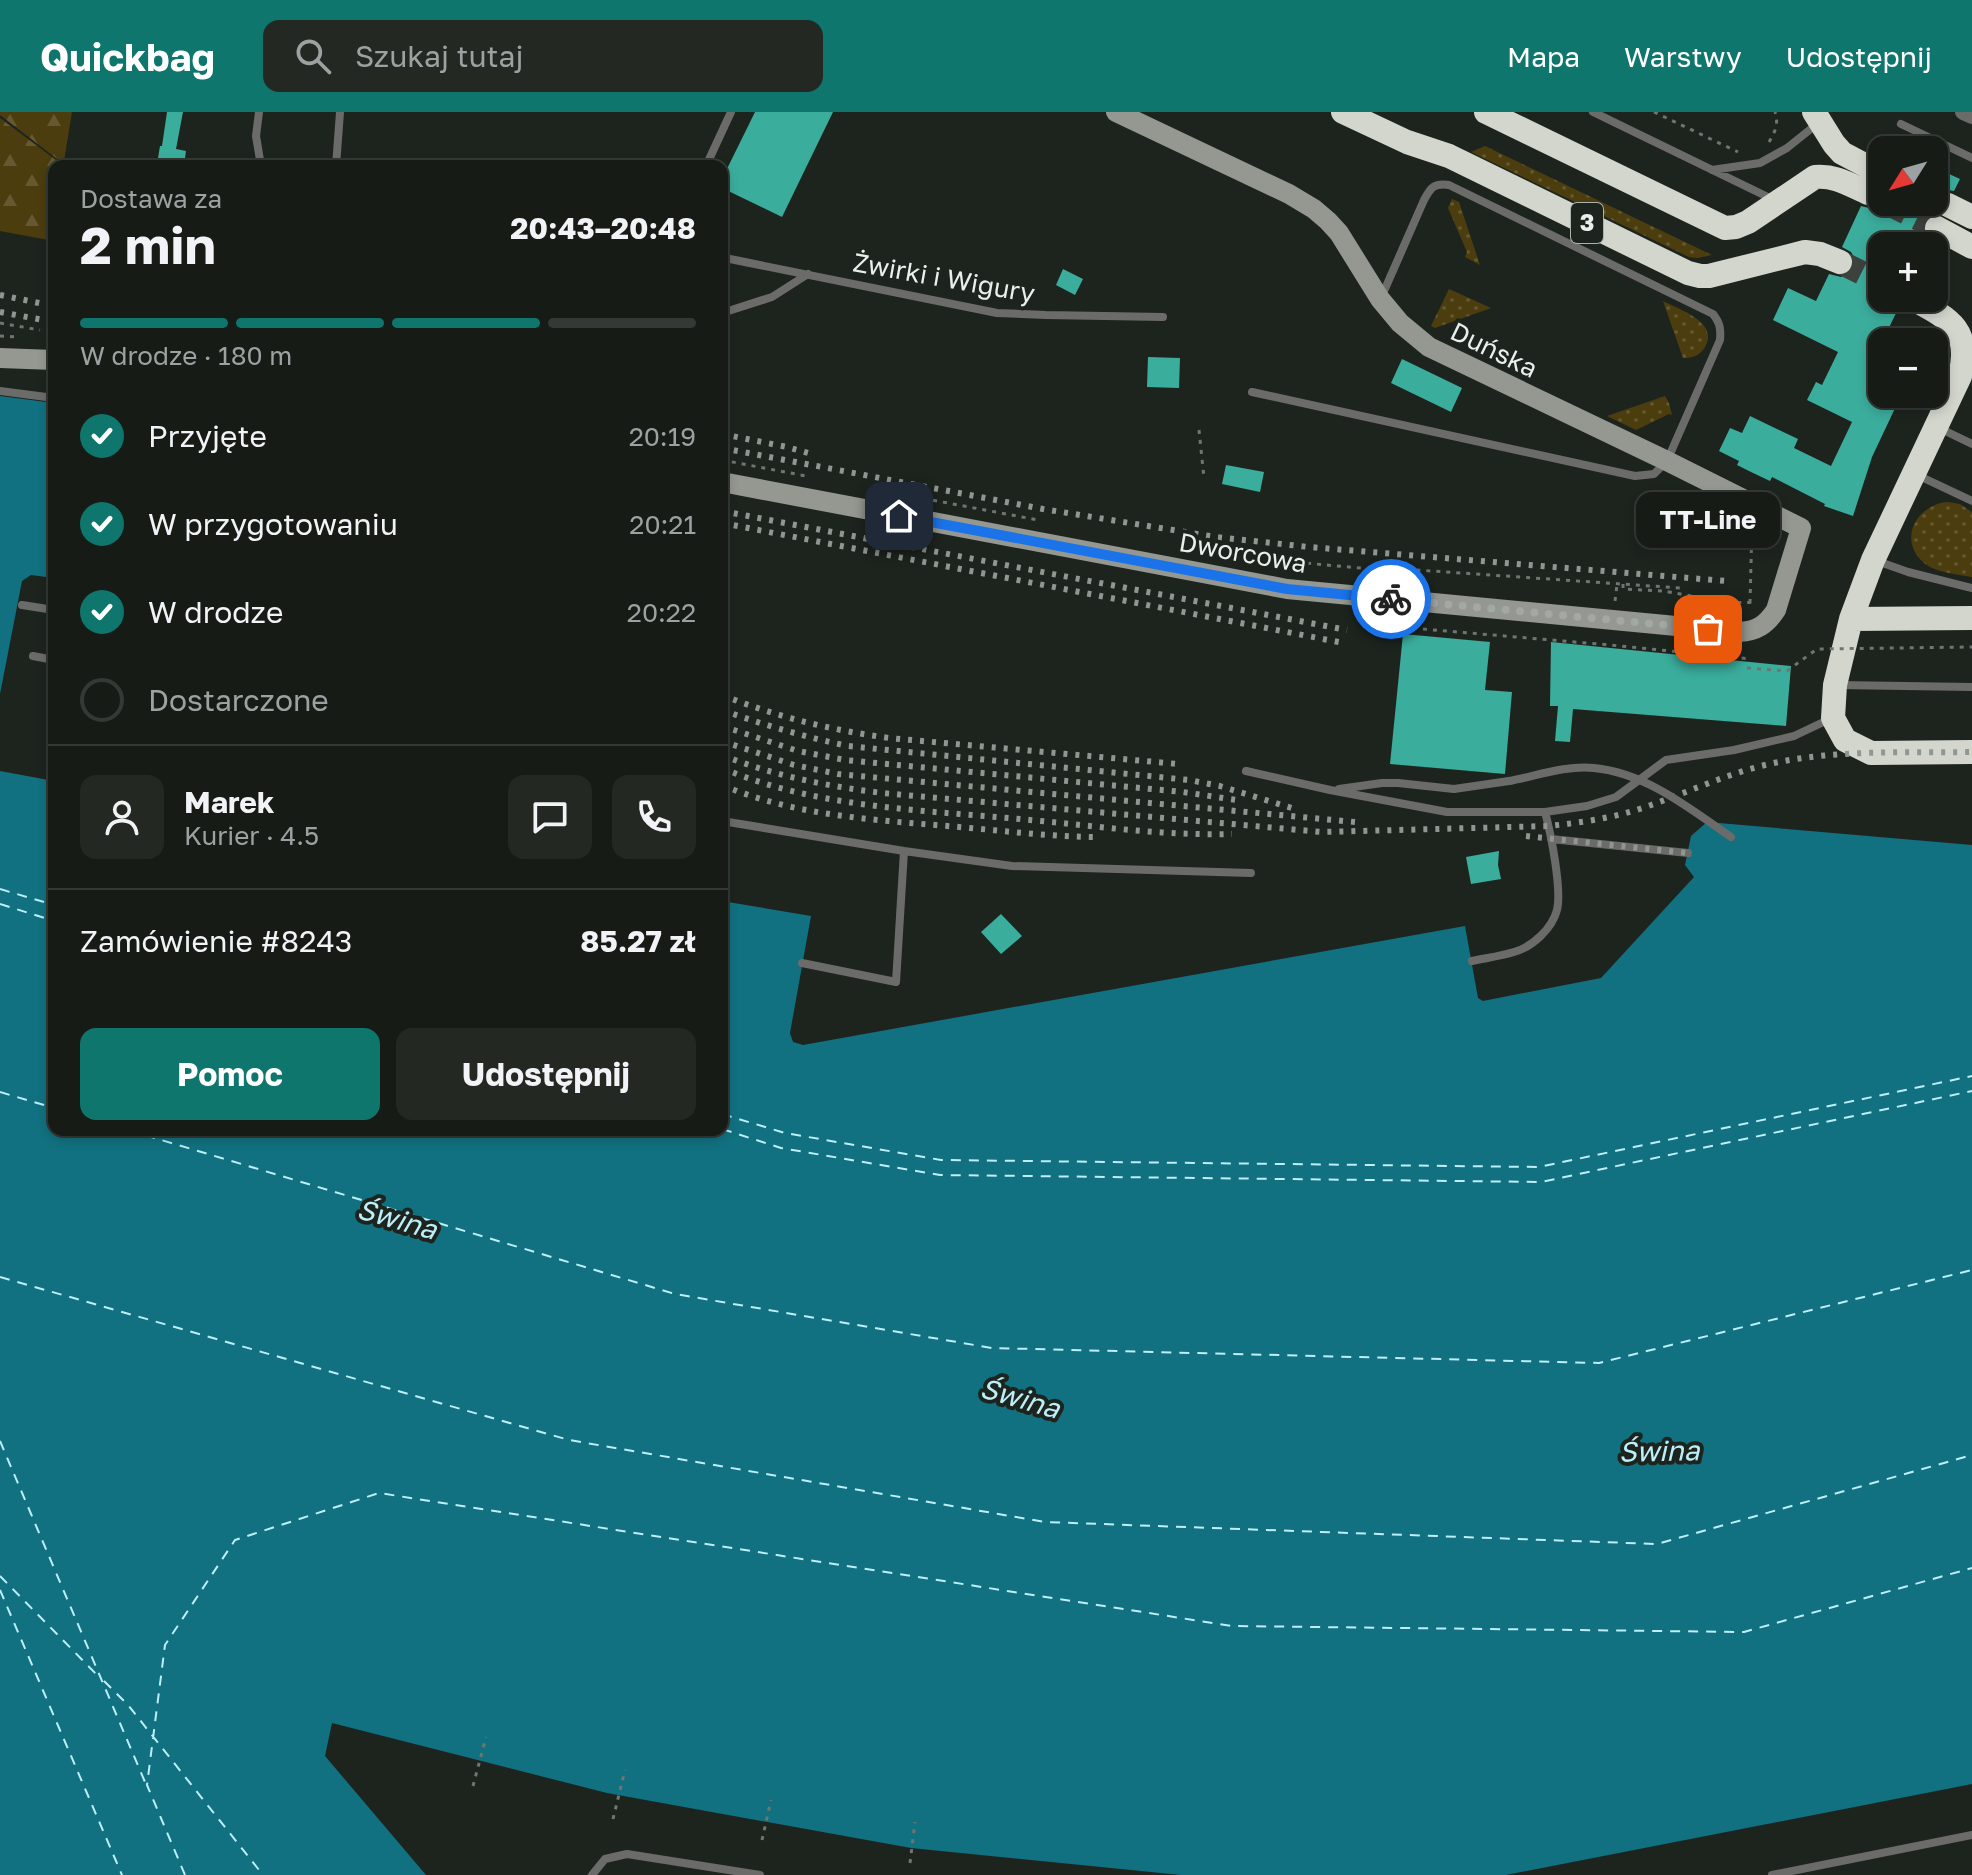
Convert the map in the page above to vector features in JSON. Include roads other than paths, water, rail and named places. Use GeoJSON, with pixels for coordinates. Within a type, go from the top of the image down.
{"type":"FeatureCollection","features":[{"type":"Feature","properties":{"kind":"highway","name":"3"},"geometry":{"type":"LineString","coordinates":[[1343,112],[1407,142],[1449,156],[1688,273],[1709,276],[1805,252],[1840,262]]}},
{"type":"Feature","properties":{"kind":"highway","name":"3"},"geometry":{"type":"LineString","coordinates":[[1486,112],[1725,228],[1748,222],[1815,177]]}},
{"type":"Feature","properties":{"kind":"highway"},"geometry":{"type":"LineString","coordinates":[[1815,177],[1873,183],[1834,144],[1820,115]]}},
{"type":"Feature","properties":{"kind":"highway"},"geometry":{"type":"LineString","coordinates":[[1815,177],[1828,163],[1834,144]]}},
{"type":"Feature","properties":{"kind":"highway"},"geometry":{"type":"LineString","coordinates":[[1948,205],[1972,217]]}},
{"type":"Feature","properties":{"kind":"highway"},"geometry":{"type":"LineString","coordinates":[[1937,228],[1972,247]]}},
{"type":"Feature","properties":{"kind":"highway"},"geometry":{"type":"LineString","coordinates":[[1935,312],[1956,328],[1962,340],[1966,378],[1936,427],[1873,560],[1851,619],[1835,685],[1833,718],[1845,740],[1871,753],[1972,752]]}},
{"type":"Feature","properties":{"kind":"highway"},"geometry":{"type":"LineString","coordinates":[[1851,619],[1972,618]]}},
{"type":"Feature","properties":{"kind":"street","name":"Duńska"},"geometry":{"type":"LineString","coordinates":[[1116,112],[1289,194],[1314,209],[1339,233],[1380,299],[1400,323],[1429,347],[1801,528],[1776,610],[1761,628]]}},
{"type":"Feature","properties":{"kind":"street"},"geometry":{"type":"LineString","coordinates":[[1963,112],[1972,116]]}},
{"type":"Feature","properties":{"kind":"street"},"geometry":{"type":"LineString","coordinates":[[0,358],[48,360]]}},
{"type":"Feature","properties":{"kind":"street","name":"Dworcowa"},"geometry":{"type":"LineString","coordinates":[[728,483],[1287,589],[1739,632],[1761,628]]}},
{"type":"Feature","properties":{"kind":"lane"},"geometry":{"type":"LineString","coordinates":[[259,112],[256,136],[259,160]]}},
{"type":"Feature","properties":{"kind":"lane"},"geometry":{"type":"LineString","coordinates":[[336,160],[340,112]]}},
{"type":"Feature","properties":{"kind":"lane"},"geometry":{"type":"LineString","coordinates":[[709,160],[731,112]]}},
{"type":"Feature","properties":{"kind":"lane"},"geometry":{"type":"LineString","coordinates":[[1593,112],[1777,202]]}},
{"type":"Feature","properties":{"kind":"lane"},"geometry":{"type":"LineString","coordinates":[[1711,170],[1760,163],[1787,148],[1820,115]]}},
{"type":"Feature","properties":{"kind":"lane"},"geometry":{"type":"LineString","coordinates":[[1901,124],[1972,158]]}},
{"type":"Feature","properties":{"kind":"lane"},"geometry":{"type":"LineString","coordinates":[[1252,392],[1635,476],[1654,474],[1667,461],[1720,340],[1721,330],[1713,314],[1449,185],[1439,184],[1430,189],[1380,299]]}},
{"type":"Feature","properties":{"kind":"lane","name":"Żwirki i Wigury"},"geometry":{"type":"LineString","coordinates":[[728,258],[997,313],[1163,317]]}},
{"type":"Feature","properties":{"kind":"lane"},"geometry":{"type":"LineString","coordinates":[[728,311],[772,297],[808,274]]}},
{"type":"Feature","properties":{"kind":"lane"},"geometry":{"type":"LineString","coordinates":[[0,391],[48,397]]}},
{"type":"Feature","properties":{"kind":"lane"},"geometry":{"type":"LineString","coordinates":[[1936,427],[1972,444]]}},
{"type":"Feature","properties":{"kind":"lane"},"geometry":{"type":"LineString","coordinates":[[1914,473],[1972,501]]}},
{"type":"Feature","properties":{"kind":"lane"},"geometry":{"type":"LineString","coordinates":[[1873,560],[1972,588]]}},
{"type":"Feature","properties":{"kind":"lane"},"geometry":{"type":"LineString","coordinates":[[22,605],[48,609]]}},
{"type":"Feature","properties":{"kind":"lane"},"geometry":{"type":"LineString","coordinates":[[33,656],[48,659]]}},
{"type":"Feature","properties":{"kind":"lane"},"geometry":{"type":"LineString","coordinates":[[1835,685],[1972,687]]}},
{"type":"Feature","properties":{"kind":"lane"},"geometry":{"type":"LineString","coordinates":[[1246,771],[1447,812],[1545,812],[1587,806],[1616,797],[1666,760],[1734,750],[1794,736],[1833,718]]}},
{"type":"Feature","properties":{"kind":"lane"},"geometry":{"type":"LineString","coordinates":[[1330,790],[1382,783],[1454,789],[1592,767],[1620,773],[1659,788],[1731,837]]}},
{"type":"Feature","properties":{"kind":"lane"},"geometry":{"type":"LineString","coordinates":[[1472,961],[1517,952],[1544,934],[1557,910],[1557,882],[1545,812]]}},
{"type":"Feature","properties":{"kind":"lane"},"geometry":{"type":"LineString","coordinates":[[728,822],[1012,866],[1251,873]]}},
{"type":"Feature","properties":{"kind":"lane"},"geometry":{"type":"LineString","coordinates":[[1551,839],[1688,853]]}},
{"type":"Feature","properties":{"kind":"lane"},"geometry":{"type":"LineString","coordinates":[[802,963],[896,982],[904,851]]}},
{"type":"Feature","properties":{"kind":"lane"},"geometry":{"type":"LineString","coordinates":[[1772,1875],[1972,1835]]}},
{"type":"Feature","properties":{"kind":"lane"},"geometry":{"type":"LineString","coordinates":[[592,1875],[605,1859],[627,1854],[760,1875]]}},
{"type":"Feature","properties":{"kind":"water"},"geometry":{"type":"Polygon","coordinates":[[[0,396],[48,402],[48,577],[31,575],[22,581],[0,694],[0,396]]]}},
{"type":"Feature","properties":{"kind":"water","name":"Świna"},"geometry":{"type":"Polygon","coordinates":[[[0,771],[48,780],[48,1136],[728,1136],[728,902],[811,916],[790,1033],[793,1042],[803,1045],[1465,926],[1478,998],[1483,1001],[1601,978],[1694,877],[1685,865],[1691,836],[1707,822],[1972,845],[1972,1784],[1506,1875],[1181,1875],[911,1848],[607,1793],[332,1723],[325,1756],[426,1875],[0,1875],[0,771]]]}},
{"type":"Feature","properties":{"kind":"tunnel"},"geometry":{"type":"LineString","coordinates":[[1913,216],[1937,228]]}},
{"type":"Feature","properties":{"kind":"tunnel"},"geometry":{"type":"LineString","coordinates":[[1840,262],[1868,276]]}},
{"type":"Feature","properties":{"kind":"railway"},"geometry":{"type":"LineString","coordinates":[[0,295],[48,305]]}},
{"type":"Feature","properties":{"kind":"railway"},"geometry":{"type":"LineString","coordinates":[[0,312],[48,321]]}},
{"type":"Feature","properties":{"kind":"railway"},"geometry":{"type":"LineString","coordinates":[[728,435],[815,455]]}},
{"type":"Feature","properties":{"kind":"railway"},"geometry":{"type":"LineString","coordinates":[[728,449],[1043,509],[1216,537],[1726,581]]}},
{"type":"Feature","properties":{"kind":"railway"},"geometry":{"type":"LineString","coordinates":[[728,512],[1347,630]]}},
{"type":"Feature","properties":{"kind":"railway"},"geometry":{"type":"LineString","coordinates":[[728,524],[1344,643]]}},
{"type":"Feature","properties":{"kind":"railway"},"geometry":{"type":"LineString","coordinates":[[728,697],[784,716],[867,735],[1178,764]]}},
{"type":"Feature","properties":{"kind":"railway"},"geometry":{"type":"LineString","coordinates":[[728,712],[848,746],[1189,780],[1295,809]]}},
{"type":"Feature","properties":{"kind":"railway"},"geometry":{"type":"LineString","coordinates":[[728,728],[798,751],[845,760],[1183,792],[1243,801]]}},
{"type":"Feature","properties":{"kind":"railway"},"geometry":{"type":"LineString","coordinates":[[728,743],[794,765],[838,774],[1355,822]]}},
{"type":"Feature","properties":{"kind":"railway"},"geometry":{"type":"LineString","coordinates":[[728,757],[801,779],[882,793],[1322,832],[1560,825],[1633,811],[1732,775],[1791,760],[1868,753],[1972,752]]}},
{"type":"Feature","properties":{"kind":"railway"},"geometry":{"type":"LineString","coordinates":[[728,770],[796,792],[873,806],[1156,832],[1232,834]]}},
{"type":"Feature","properties":{"kind":"railway"},"geometry":{"type":"LineString","coordinates":[[728,787],[809,811],[1030,834],[1100,837]]}},
{"type":"Feature","properties":{"kind":"railway"},"geometry":{"type":"LineString","coordinates":[[1526,836],[1688,853]]}},
{"type":"Feature","properties":{"kind":"place","name":"TT-Line"},"geometry":{"type":"Point","coordinates":[1708,629]}}]}
